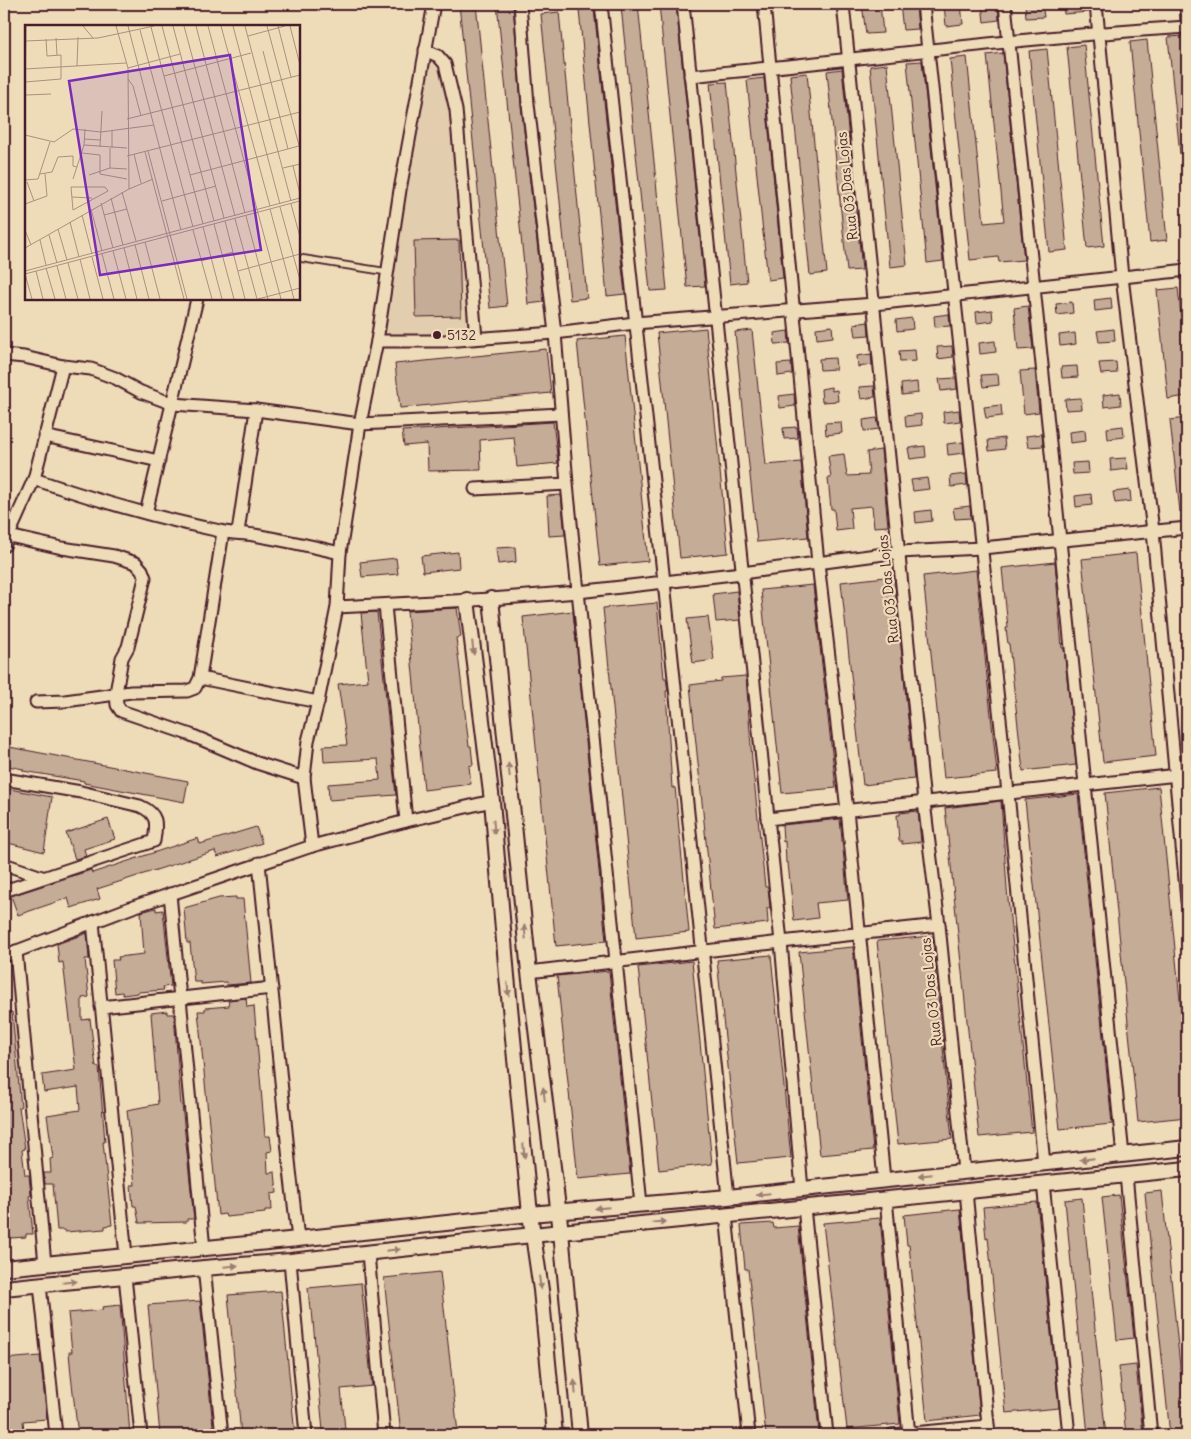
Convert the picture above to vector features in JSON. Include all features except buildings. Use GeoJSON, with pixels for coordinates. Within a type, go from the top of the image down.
{"type":"FeatureCollection","features":[{"type":"Feature","properties":{"kind":"street"},"geometry":{"type":"LineString","coordinates":[[312,846],[304,778],[308,742],[337,607],[340,553],[360,424],[377,342],[434,4]]}},
{"type":"Feature","properties":{"kind":"street"},"geometry":{"type":"LineString","coordinates":[[520,4],[528,104],[555,333],[567,484],[641,1204]]}},
{"type":"Feature","properties":{"kind":"street"},"geometry":{"type":"LineString","coordinates":[[600,4],[664,582],[728,1197]]}},
{"type":"Feature","properties":{"kind":"street"},"geometry":{"type":"LineString","coordinates":[[683,4],[781,942],[802,1190]]}},
{"type":"Feature","properties":{"kind":"street"},"geometry":{"type":"LineString","coordinates":[[764,4],[818,563],[847,810],[884,1179]]}},
{"type":"Feature","properties":{"kind":"street","name":"Rua 03 Das Lojas"},"geometry":{"type":"LineString","coordinates":[[843,4],[924,802],[939,925],[964,1171]]}},
{"type":"Feature","properties":{"kind":"street"},"geometry":{"type":"LineString","coordinates":[[923,4],[1008,793],[1044,1164]]}},
{"type":"Feature","properties":{"kind":"street"},"geometry":{"type":"LineString","coordinates":[[1005,4],[1123,1155]]}},
{"type":"Feature","properties":{"kind":"street"},"geometry":{"type":"LineString","coordinates":[[1096,4],[1122,278],[1181,775],[1187,901]]}},
{"type":"Feature","properties":{"kind":"street"},"geometry":{"type":"LineString","coordinates":[[1186,4],[1187,20]]}},
{"type":"Feature","properties":{"kind":"street"},"geometry":{"type":"LineString","coordinates":[[690,76],[1099,32],[1187,27]]}},
{"type":"Feature","properties":{"kind":"street"},"geometry":{"type":"LineString","coordinates":[[425,50],[438,56],[445,64],[456,110],[476,338]]}},
{"type":"Feature","properties":{"kind":"street"},"geometry":{"type":"LineString","coordinates":[[377,342],[444,342],[555,333],[635,323],[874,304],[1187,270]]}},
{"type":"Feature","properties":{"kind":"street"},"geometry":{"type":"LineString","coordinates":[[146,513],[197,300]]}},
{"type":"Feature","properties":{"kind":"street"},"geometry":{"type":"LineString","coordinates":[[4,354],[63,366],[92,369],[115,378],[141,392],[173,404],[256,410],[360,424],[561,414]]}},
{"type":"Feature","properties":{"kind":"street"},"geometry":{"type":"LineString","coordinates":[[63,366],[34,480],[6,541],[114,556],[136,563],[142,570],[145,578],[128,647],[122,658],[116,693],[117,705],[121,711],[191,735],[257,763],[304,778]]}},
{"type":"Feature","properties":{"kind":"street"},"geometry":{"type":"LineString","coordinates":[[238,532],[256,410]]}},
{"type":"Feature","properties":{"kind":"street"},"geometry":{"type":"LineString","coordinates":[[44,436],[159,461]]}},
{"type":"Feature","properties":{"kind":"street"},"geometry":{"type":"LineString","coordinates":[[34,480],[95,500],[223,532],[238,532],[281,539],[340,553]]}},
{"type":"Feature","properties":{"kind":"street"},"geometry":{"type":"LineString","coordinates":[[476,489],[567,484]]}},
{"type":"Feature","properties":{"kind":"street"},"geometry":{"type":"LineString","coordinates":[[337,607],[491,599],[578,592],[899,552],[982,548],[1187,528]]}},
{"type":"Feature","properties":{"kind":"street"},"geometry":{"type":"LineString","coordinates":[[36,702],[65,701],[116,693],[192,691],[200,678],[223,532]]}},
{"type":"Feature","properties":{"kind":"street"},"geometry":{"type":"LineString","coordinates":[[491,599],[529,972],[561,1232],[580,1435]]}},
{"type":"Feature","properties":{"kind":"street"},"geometry":{"type":"LineString","coordinates":[[467,600],[492,801],[530,1214],[534,1235],[555,1435]]}},
{"type":"Feature","properties":{"kind":"street"},"geometry":{"type":"LineString","coordinates":[[386,605],[406,821]]}},
{"type":"Feature","properties":{"kind":"street"},"geometry":{"type":"LineString","coordinates":[[200,678],[318,702]]}},
{"type":"Feature","properties":{"kind":"street"},"geometry":{"type":"LineString","coordinates":[[767,820],[1181,775]]}},
{"type":"Feature","properties":{"kind":"street"},"geometry":{"type":"LineString","coordinates":[[4,779],[81,792],[140,806],[149,810],[155,818],[154,841],[4,891]]}},
{"type":"Feature","properties":{"kind":"street"},"geometry":{"type":"LineString","coordinates":[[4,956],[170,894],[312,846],[492,801]]}},
{"type":"Feature","properties":{"kind":"street"},"geometry":{"type":"LineString","coordinates":[[4,864],[42,877]]}},
{"type":"Feature","properties":{"kind":"street"},"geometry":{"type":"LineString","coordinates":[[259,864],[298,1239]]}},
{"type":"Feature","properties":{"kind":"street"},"geometry":{"type":"LineString","coordinates":[[170,894],[204,1248]]}},
{"type":"Feature","properties":{"kind":"street"},"geometry":{"type":"LineString","coordinates":[[93,922],[126,1256]]}},
{"type":"Feature","properties":{"kind":"street"},"geometry":{"type":"LineString","coordinates":[[529,972],[939,925]]}},
{"type":"Feature","properties":{"kind":"street"},"geometry":{"type":"LineString","coordinates":[[16,951],[45,1264]]}},
{"type":"Feature","properties":{"kind":"street"},"geometry":{"type":"LineString","coordinates":[[101,1007],[272,988]]}},
{"type":"Feature","properties":{"kind":"street"},"geometry":{"type":"LineString","coordinates":[[4,1268],[558,1211],[802,1190],[884,1179],[1187,1148]]}},
{"type":"Feature","properties":{"kind":"street"},"geometry":{"type":"LineString","coordinates":[[4,1288],[290,1261],[1187,1169]]}},
{"type":"Feature","properties":{"kind":"street"},"geometry":{"type":"LineString","coordinates":[[1126,1175],[1151,1435]]}},
{"type":"Feature","properties":{"kind":"street"},"geometry":{"type":"LineString","coordinates":[[1043,1183],[1069,1435]]}},
{"type":"Feature","properties":{"kind":"street"},"geometry":{"type":"LineString","coordinates":[[892,1435],[988,1430],[966,1191]]}},
{"type":"Feature","properties":{"kind":"street"},"geometry":{"type":"LineString","coordinates":[[886,1199],[909,1434]]}},
{"type":"Feature","properties":{"kind":"street"},"geometry":{"type":"LineString","coordinates":[[804,1207],[827,1435]]}},
{"type":"Feature","properties":{"kind":"street"},"geometry":{"type":"LineString","coordinates":[[726,1215],[748,1435]]}},
{"type":"Feature","properties":{"kind":"street"},"geometry":{"type":"LineString","coordinates":[[368,1252],[384,1435]]}},
{"type":"Feature","properties":{"kind":"street"},"geometry":{"type":"LineString","coordinates":[[290,1261],[306,1435]]}},
{"type":"Feature","properties":{"kind":"street"},"geometry":{"type":"LineString","coordinates":[[204,1268],[222,1435]]}},
{"type":"Feature","properties":{"kind":"street"},"geometry":{"type":"LineString","coordinates":[[125,1276],[141,1435]]}},
{"type":"Feature","properties":{"kind":"street"},"geometry":{"type":"LineString","coordinates":[[40,1285],[56,1435]]}},
{"type":"Feature","properties":{"kind":"lane"},"geometry":{"type":"LineString","coordinates":[[300,258],[388,272]]}},
{"type":"Feature","properties":{"kind":"shaded area"},"geometry":{"type":"Polygon","coordinates":[[[429,58],[439,70],[449,102],[471,333],[384,336],[429,58]]]}},
{"type":"Feature","properties":{"kind":"place","name":"5132"},"geometry":{"type":"Point","coordinates":[437,335]}}]}
